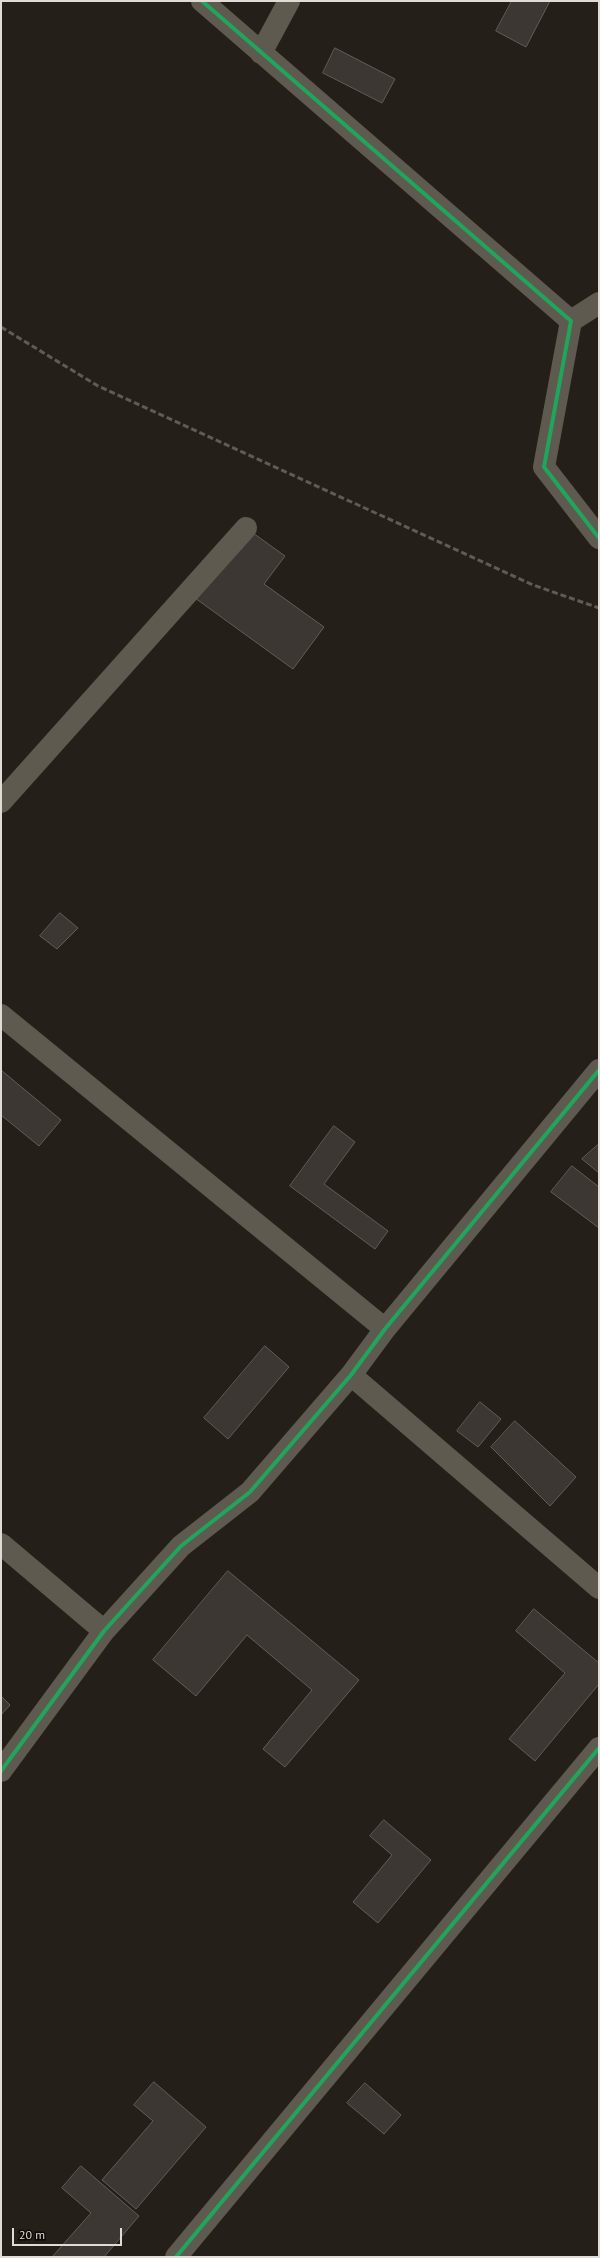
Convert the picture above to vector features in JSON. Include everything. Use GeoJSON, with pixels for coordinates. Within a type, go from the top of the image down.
{"type":"FeatureCollection","features":[{"type":"Feature","properties":{"kind":"street"},"geometry":{"type":"LineString","coordinates":[[202,1],[571,321]]}},
{"type":"Feature","properties":{"kind":"street"},"geometry":{"type":"LineString","coordinates":[[261,53],[289,1]]}},
{"type":"Feature","properties":{"kind":"street"},"geometry":{"type":"LineString","coordinates":[[599,303],[571,321],[544,467],[599,538]]}},
{"type":"Feature","properties":{"kind":"street"},"geometry":{"type":"LineString","coordinates":[[1,802],[246,528]]}},
{"type":"Feature","properties":{"kind":"street"},"geometry":{"type":"LineString","coordinates":[[1,1015],[385,1329]]}},
{"type":"Feature","properties":{"kind":"street"},"geometry":{"type":"LineString","coordinates":[[1,1771],[104,1631],[181,1546],[250,1492],[351,1375],[385,1329],[599,1070]]}},
{"type":"Feature","properties":{"kind":"street"},"geometry":{"type":"LineString","coordinates":[[351,1375],[599,1588]]}},
{"type":"Feature","properties":{"kind":"street"},"geometry":{"type":"LineString","coordinates":[[1,1544],[104,1631]]}},
{"type":"Feature","properties":{"kind":"street"},"geometry":{"type":"LineString","coordinates":[[176,2257],[599,1748]]}},
{"type":"Feature","properties":{"kind":"building"},"geometry":{"type":"Polygon","coordinates":[[[512,1],[550,1],[526,47],[496,31],[512,1]]]}},
{"type":"Feature","properties":{"kind":"building"},"geometry":{"type":"Polygon","coordinates":[[[335,48],[395,79],[382,103],[323,73],[335,48]]]}},
{"type":"Feature","properties":{"kind":"building"},"geometry":{"type":"Polygon","coordinates":[[[246,528],[285,556],[264,584],[324,627],[293,669],[195,598],[246,528]]]}},
{"type":"Feature","properties":{"kind":"building"},"geometry":{"type":"Polygon","coordinates":[[[60,913],[78,928],[57,949],[40,936],[60,913]]]}},
{"type":"Feature","properties":{"kind":"building"},"geometry":{"type":"Polygon","coordinates":[[[1,1070],[61,1120],[39,1146],[1,1115],[1,1070]]]}},
{"type":"Feature","properties":{"kind":"building"},"geometry":{"type":"Polygon","coordinates":[[[334,1126],[355,1142],[324,1184],[388,1231],[375,1249],[290,1186],[334,1126]]]}},
{"type":"Feature","properties":{"kind":"building"},"geometry":{"type":"Polygon","coordinates":[[[599,1144],[599,1173],[582,1159],[599,1144]]]}},
{"type":"Feature","properties":{"kind":"building"},"geometry":{"type":"Polygon","coordinates":[[[572,1166],[599,1187],[599,1228],[551,1192],[572,1166]]]}},
{"type":"Feature","properties":{"kind":"building"},"geometry":{"type":"Polygon","coordinates":[[[265,1346],[289,1367],[228,1439],[204,1418],[265,1346]]]}},
{"type":"Feature","properties":{"kind":"building"},"geometry":{"type":"Polygon","coordinates":[[[480,1402],[501,1419],[478,1447],[457,1431],[480,1402]]]}},
{"type":"Feature","properties":{"kind":"building"},"geometry":{"type":"Polygon","coordinates":[[[515,1421],[576,1477],[550,1506],[491,1447],[515,1421]]]}},
{"type":"Feature","properties":{"kind":"building"},"geometry":{"type":"Polygon","coordinates":[[[228,1571],[359,1680],[285,1767],[263,1749],[312,1690],[247,1635],[196,1696],[153,1660],[228,1571]]]}},
{"type":"Feature","properties":{"kind":"building"},"geometry":{"type":"Polygon","coordinates":[[[534,1609],[599,1663],[599,1684],[535,1761],[509,1739],[565,1673],[516,1631],[534,1609]]]}},
{"type":"Feature","properties":{"kind":"building"},"geometry":{"type":"Polygon","coordinates":[[[1,1696],[10,1705],[1,1715],[1,1696]]]}},
{"type":"Feature","properties":{"kind":"building"},"geometry":{"type":"Polygon","coordinates":[[[384,1820],[431,1860],[378,1923],[353,1902],[392,1855],[370,1836],[384,1820]]]}},
{"type":"Feature","properties":{"kind":"building"},"geometry":{"type":"Polygon","coordinates":[[[154,2082],[206,2127],[136,2209],[102,2180],[153,2121],[134,2105],[154,2082]]]}},
{"type":"Feature","properties":{"kind":"building"},"geometry":{"type":"Polygon","coordinates":[[[365,2083],[401,2115],[384,2134],[347,2103],[365,2083]]]}},
{"type":"Feature","properties":{"kind":"building"},"geometry":{"type":"Polygon","coordinates":[[[81,2166],[139,2216],[104,2257],[52,2257],[91,2213],[62,2188],[81,2166]]]}},
{"type":"Feature","properties":{"kind":"railway"},"geometry":{"type":"LineString","coordinates":[[1,327],[98,386],[533,585],[599,608]]}},
{"type":"Feature","properties":{"kind":"cycle path"},"geometry":{"type":"LineString","coordinates":[[202,1],[571,321],[544,467],[599,538]]}},
{"type":"Feature","properties":{"kind":"cycle path"},"geometry":{"type":"LineString","coordinates":[[1,1771],[104,1631],[181,1546],[250,1492],[351,1375],[385,1329],[599,1070]]}},
{"type":"Feature","properties":{"kind":"cycle path"},"geometry":{"type":"LineString","coordinates":[[176,2257],[599,1748]]}}]}
